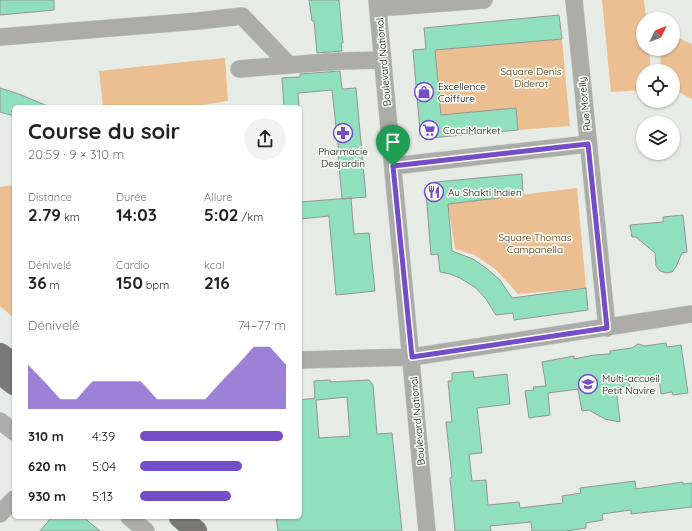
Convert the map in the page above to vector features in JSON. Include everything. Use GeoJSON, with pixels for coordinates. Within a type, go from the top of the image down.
{"type":"FeatureCollection","features":[{"type":"Feature","properties":{"kind":"main road"},"geometry":{"type":"LineString","coordinates":[[0,354],[12,363]]}},
{"type":"Feature","properties":{"kind":"main road"},"geometry":{"type":"LineString","coordinates":[[0,373],[12,382]]}},
{"type":"Feature","properties":{"kind":"main road"},"geometry":{"type":"LineString","coordinates":[[182,519],[196,531]]}},
{"type":"Feature","properties":{"kind":"street"},"geometry":{"type":"LineString","coordinates":[[378,4],[484,0]]}},
{"type":"Feature","properties":{"kind":"street","name":"Rue Morelly"},"geometry":{"type":"LineString","coordinates":[[574,0],[607,328]]}},
{"type":"Feature","properties":{"kind":"street","name":"Boulevard National"},"geometry":{"type":"LineString","coordinates":[[378,4],[427,531]]}},
{"type":"Feature","properties":{"kind":"street"},"geometry":{"type":"LineString","coordinates":[[0,36],[198,21],[242,16],[290,65]]}},
{"type":"Feature","properties":{"kind":"street"},"geometry":{"type":"LineString","coordinates":[[239,69],[341,61],[383,60]]}},
{"type":"Feature","properties":{"kind":"street"},"geometry":{"type":"LineString","coordinates":[[393,166],[588,144]]}},
{"type":"Feature","properties":{"kind":"street"},"geometry":{"type":"LineString","coordinates":[[302,360],[412,357],[692,314]]}},
{"type":"Feature","properties":{"kind":"street"},"geometry":{"type":"LineString","coordinates":[[0,421],[12,430]]}},
{"type":"Feature","properties":{"kind":"street"},"geometry":{"type":"LineString","coordinates":[[0,514],[12,500]]}},
{"type":"Feature","properties":{"kind":"street"},"geometry":{"type":"LineString","coordinates":[[131,519],[146,531]]}},
{"type":"Feature","properties":{"kind":"green space"},"geometry":{"type":"Polygon","coordinates":[[[602,0],[644,0],[645,12],[636,12],[636,56],[650,56],[650,64],[636,64],[636,90],[611,92],[602,0]]]}},
{"type":"Feature","properties":{"kind":"green space","name":"Square Denis Diderot"},"geometry":{"type":"Polygon","coordinates":[[[562,39],[570,126],[518,130],[516,108],[441,115],[435,50],[562,39]]]}},
{"type":"Feature","properties":{"kind":"green space"},"geometry":{"type":"Polygon","coordinates":[[[680,39],[692,44],[692,99],[680,93],[680,64],[660,64],[661,56],[680,56],[680,39]]]}},
{"type":"Feature","properties":{"kind":"green space"},"geometry":{"type":"Polygon","coordinates":[[[225,58],[228,101],[202,105],[103,105],[99,71],[225,58]]]}},
{"type":"Feature","properties":{"kind":"green space"},"geometry":{"type":"Polygon","coordinates":[[[12,185],[12,316],[0,306],[0,187],[12,185]]]}},
{"type":"Feature","properties":{"kind":"green space","name":"Square Thomas Campanella"},"geometry":{"type":"Polygon","coordinates":[[[577,188],[586,288],[518,294],[496,270],[475,255],[455,249],[448,204],[577,188]]]}},
{"type":"Feature","properties":{"kind":"building"},"geometry":{"type":"Polygon","coordinates":[[[0,0],[54,0],[54,10],[0,15],[0,0]]]}},
{"type":"Feature","properties":{"kind":"building"},"geometry":{"type":"Polygon","coordinates":[[[309,0],[339,0],[343,43],[341,43],[342,51],[317,53],[314,21],[312,21],[309,0]]]}},
{"type":"Feature","properties":{"kind":"building"},"geometry":{"type":"Polygon","coordinates":[[[559,15],[562,39],[435,50],[441,115],[516,108],[518,130],[430,138],[426,138],[422,135],[420,131],[413,50],[426,49],[424,28],[559,15]]]}},
{"type":"Feature","properties":{"kind":"building"},"geometry":{"type":"Polygon","coordinates":[[[340,71],[342,89],[356,88],[366,197],[342,199],[332,90],[298,93],[299,105],[284,105],[282,78],[300,77],[300,74],[340,71]]]}},
{"type":"Feature","properties":{"kind":"building"},"geometry":{"type":"Polygon","coordinates":[[[0,88],[45,105],[12,105],[12,115],[0,112],[0,88]]]}},
{"type":"Feature","properties":{"kind":"building"},"geometry":{"type":"Polygon","coordinates":[[[522,174],[523,195],[448,204],[452,251],[473,259],[486,268],[500,280],[512,298],[586,288],[588,310],[514,320],[513,313],[496,315],[486,299],[476,288],[460,278],[440,272],[438,254],[431,255],[426,192],[430,185],[436,182],[522,174]]]}},
{"type":"Feature","properties":{"kind":"building"},"geometry":{"type":"Polygon","coordinates":[[[351,198],[354,234],[369,233],[375,291],[336,295],[329,216],[302,219],[302,202],[351,198]]]}},
{"type":"Feature","properties":{"kind":"building"},"geometry":{"type":"Polygon","coordinates":[[[683,215],[687,252],[682,253],[676,267],[672,272],[667,273],[660,271],[656,266],[655,253],[636,237],[632,237],[630,225],[663,222],[663,217],[683,215]]]}},
{"type":"Feature","properties":{"kind":"building","name":"Multi-accueil Petit Navire"},"geometry":{"type":"Polygon","coordinates":[[[666,343],[667,347],[681,345],[688,393],[673,395],[672,392],[661,394],[659,378],[629,382],[630,386],[616,387],[620,422],[605,419],[589,410],[582,411],[578,389],[548,393],[550,415],[529,418],[525,391],[534,390],[533,387],[546,386],[542,362],[574,356],[574,359],[594,355],[610,354],[610,351],[632,348],[638,344],[645,346],[666,343]]]}},
{"type":"Feature","properties":{"kind":"building"},"geometry":{"type":"Polygon","coordinates":[[[473,371],[474,378],[507,374],[510,404],[477,408],[482,453],[469,454],[472,481],[486,480],[488,505],[519,502],[520,508],[563,503],[562,496],[581,493],[580,488],[635,481],[636,489],[683,482],[683,484],[692,483],[692,507],[631,514],[631,510],[602,514],[603,520],[586,523],[586,528],[566,531],[532,531],[531,522],[490,526],[491,531],[455,531],[450,478],[452,477],[446,422],[452,422],[448,381],[452,381],[452,373],[473,371]]]}},
{"type":"Feature","properties":{"kind":"building"},"geometry":{"type":"Polygon","coordinates":[[[330,380],[330,382],[369,380],[373,385],[377,434],[392,433],[402,531],[278,531],[276,519],[302,519],[302,400],[315,398],[314,381],[330,380]],[[347,397],[316,400],[319,438],[350,436],[347,397]]]}},
{"type":"Feature","properties":{"kind":"building"},"geometry":{"type":"Polygon","coordinates":[[[50,519],[85,519],[100,531],[40,531],[50,519]]]}},
{"type":"Feature","properties":{"kind":"place","name":"Excellence Coiffure"},"geometry":{"type":"Point","coordinates":[424,92]}},
{"type":"Feature","properties":{"kind":"place","name":"CocciMarket"},"geometry":{"type":"Point","coordinates":[429,130]}},
{"type":"Feature","properties":{"kind":"place","name":"Pharmacie Desjardin"},"geometry":{"type":"Point","coordinates":[343,133]}},
{"type":"Feature","properties":{"kind":"place","name":"Au Shakti Indien"},"geometry":{"type":"Point","coordinates":[434,192]}},
{"type":"Feature","properties":{"kind":"place","name":"Multi-accueil Petit Navire"},"geometry":{"type":"Point","coordinates":[588,384]}},
{"type":"Feature","properties":{"kind":"route"},"geometry":{"type":"LineString","coordinates":[[588,144],[607,328],[412,357],[393,166],[588,144]]}}]}
